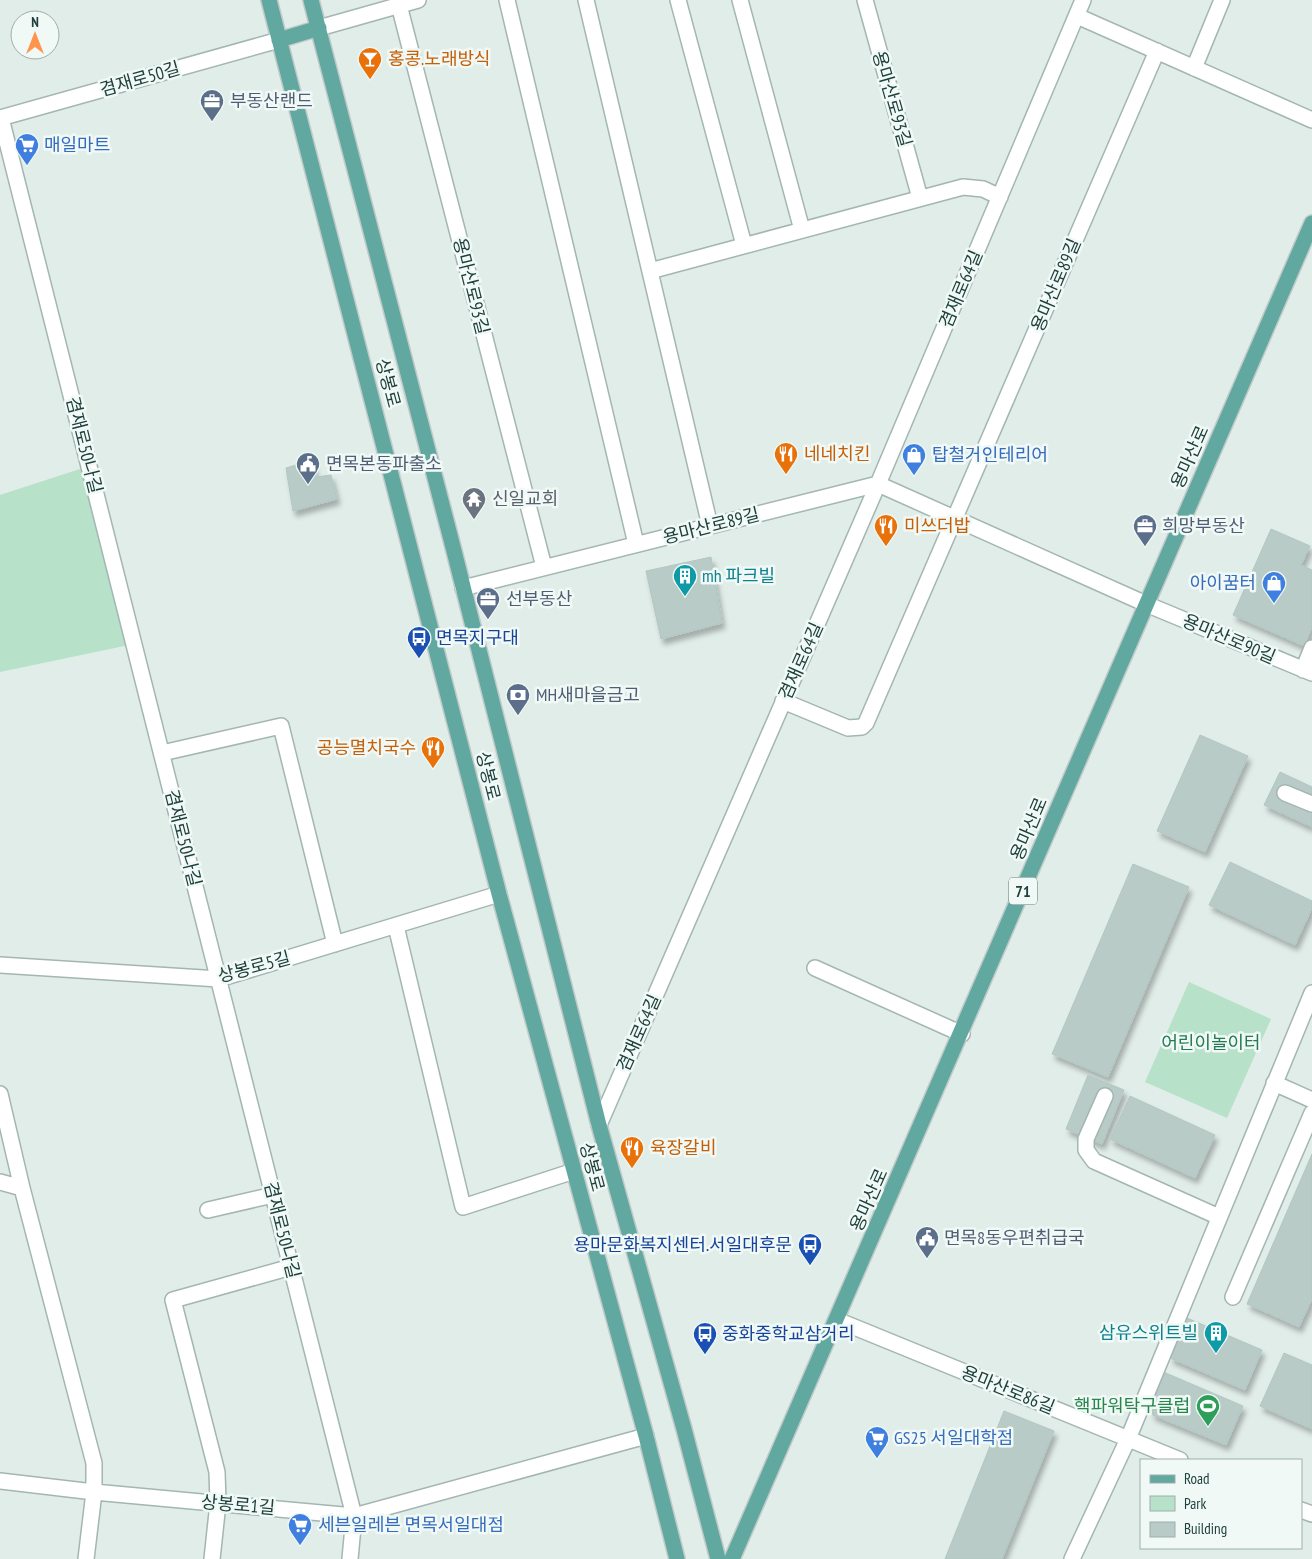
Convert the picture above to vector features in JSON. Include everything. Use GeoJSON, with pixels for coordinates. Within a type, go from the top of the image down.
{"type":"FeatureCollection","features":[{"type":"Feature","properties":{"kind":"main road","name":"상봉로"},"geometry":{"type":"LineString","coordinates":[[269,0],[499,894],[646,1436],[677,1559]]}},
{"type":"Feature","properties":{"kind":"main road","name":"상봉로"},"geometry":{"type":"LineString","coordinates":[[312,0],[599,1125],[679,1410],[718,1559]]}},
{"type":"Feature","properties":{"kind":"main road"},"geometry":{"type":"LineString","coordinates":[[280,40],[319,28]]}},
{"type":"Feature","properties":{"kind":"main road","name":"용마산로"},"geometry":{"type":"LineString","coordinates":[[732,1559],[962,1034],[1312,223]]}},
{"type":"Feature","properties":{"kind":"street"},"geometry":{"type":"LineString","coordinates":[[319,28],[418,0]]}},
{"type":"Feature","properties":{"kind":"street"},"geometry":{"type":"LineString","coordinates":[[507,0],[636,544]]}},
{"type":"Feature","properties":{"kind":"street"},"geometry":{"type":"LineString","coordinates":[[586,0],[710,526]]}},
{"type":"Feature","properties":{"kind":"street"},"geometry":{"type":"LineString","coordinates":[[678,0],[744,246]]}},
{"type":"Feature","properties":{"kind":"street"},"geometry":{"type":"LineString","coordinates":[[740,0],[802,230]]}},
{"type":"Feature","properties":{"kind":"street","name":"용마산로93길"},"geometry":{"type":"LineString","coordinates":[[865,0],[920,198]]}},
{"type":"Feature","properties":{"kind":"street","name":"겸재로64길"},"geometry":{"type":"LineString","coordinates":[[599,1125],[878,484],[1083,0]]}},
{"type":"Feature","properties":{"kind":"street"},"geometry":{"type":"LineString","coordinates":[[1194,68],[1222,0]]}},
{"type":"Feature","properties":{"kind":"street","name":"용마산로93길"},"geometry":{"type":"LineString","coordinates":[[399,6],[544,567]]}},
{"type":"Feature","properties":{"kind":"street"},"geometry":{"type":"LineString","coordinates":[[1077,16],[1312,120]]}},
{"type":"Feature","properties":{"kind":"street","name":"겸재로50길"},"geometry":{"type":"LineString","coordinates":[[1,118],[280,40]]}},
{"type":"Feature","properties":{"kind":"street","name":"용마산로89길"},"geometry":{"type":"LineString","coordinates":[[783,701],[848,728],[862,728],[866,724],[1156,51]]}},
{"type":"Feature","properties":{"kind":"street","name":"겸재로50나길"},"geometry":{"type":"LineString","coordinates":[[1,118],[354,1516],[350,1559]]}},
{"type":"Feature","properties":{"kind":"street"},"geometry":{"type":"LineString","coordinates":[[650,271],[963,187],[984,189],[1000,197]]}},
{"type":"Feature","properties":{"kind":"street"},"geometry":{"type":"LineString","coordinates":[[878,484],[1146,604]]}},
{"type":"Feature","properties":{"kind":"street","name":"용마산로89길"},"geometry":{"type":"LineString","coordinates":[[462,588],[878,484]]}},
{"type":"Feature","properties":{"kind":"street","name":"용마산로90길"},"geometry":{"type":"LineString","coordinates":[[1146,604],[1307,672]]}},
{"type":"Feature","properties":{"kind":"street"},"geometry":{"type":"LineString","coordinates":[[1307,672],[1312,648]]}},
{"type":"Feature","properties":{"kind":"street"},"geometry":{"type":"LineString","coordinates":[[162,753],[281,726],[335,944]]}},
{"type":"Feature","properties":{"kind":"street"},"geometry":{"type":"LineString","coordinates":[[1285,793],[1312,804]]}},
{"type":"Feature","properties":{"kind":"street","name":"상봉로5길"},"geometry":{"type":"LineString","coordinates":[[0,964],[219,979],[499,894]]}},
{"type":"Feature","properties":{"kind":"street"},"geometry":{"type":"LineString","coordinates":[[396,926],[462,1208],[574,1171]]}},
{"type":"Feature","properties":{"kind":"street"},"geometry":{"type":"LineString","coordinates":[[815,968],[962,1034]]}},
{"type":"Feature","properties":{"kind":"street"},"geometry":{"type":"LineString","coordinates":[[1072,1559],[1128,1439],[1312,994]]}},
{"type":"Feature","properties":{"kind":"street"},"geometry":{"type":"LineString","coordinates":[[1274,1083],[1312,1100]]}},
{"type":"Feature","properties":{"kind":"street"},"geometry":{"type":"LineString","coordinates":[[0,1094],[22,1188],[94,1463],[94,1492],[86,1559]]}},
{"type":"Feature","properties":{"kind":"street"},"geometry":{"type":"LineString","coordinates":[[1104,1096],[1086,1139],[1086,1150],[1094,1160],[1219,1217]]}},
{"type":"Feature","properties":{"kind":"street"},"geometry":{"type":"LineString","coordinates":[[1233,1297],[1312,1113]]}},
{"type":"Feature","properties":{"kind":"street"},"geometry":{"type":"LineString","coordinates":[[0,1182],[22,1188]]}},
{"type":"Feature","properties":{"kind":"street"},"geometry":{"type":"LineString","coordinates":[[208,1210],[273,1196]]}},
{"type":"Feature","properties":{"kind":"street"},"geometry":{"type":"LineString","coordinates":[[212,1559],[218,1503],[217,1472],[173,1300],[291,1267]]}},
{"type":"Feature","properties":{"kind":"street","name":"용마산로86길"},"geometry":{"type":"LineString","coordinates":[[836,1320],[1178,1459]]}},
{"type":"Feature","properties":{"kind":"street","name":"상봉로1길"},"geometry":{"type":"LineString","coordinates":[[0,1481],[94,1492],[354,1516],[646,1436]]}},
{"type":"Feature","properties":{"kind":"green space"},"geometry":{"type":"Polygon","coordinates":[[[89,466],[134,644],[0,672],[0,495],[89,466]]]}},
{"type":"Feature","properties":{"kind":"green space","name":"어린이놀이터"},"geometry":{"type":"Polygon","coordinates":[[[1189,982],[1271,1019],[1227,1118],[1145,1082],[1189,982]]]}},
{"type":"Feature","properties":{"kind":"building"},"geometry":{"type":"Polygon","coordinates":[[[312,460],[316,477],[331,475],[337,499],[293,511],[286,468],[312,460]]]}},
{"type":"Feature","properties":{"kind":"building"},"geometry":{"type":"Polygon","coordinates":[[[1271,529],[1310,546],[1301,565],[1312,570],[1312,627],[1304,646],[1233,615],[1271,529]]]}},
{"type":"Feature","properties":{"kind":"building","name":"mh 파크빌"},"geometry":{"type":"Polygon","coordinates":[[[711,557],[722,623],[661,639],[646,571],[711,557]]]}},
{"type":"Feature","properties":{"kind":"building"},"geometry":{"type":"Polygon","coordinates":[[[1200,735],[1248,756],[1205,852],[1157,831],[1200,735]]]}},
{"type":"Feature","properties":{"kind":"building"},"geometry":{"type":"Polygon","coordinates":[[[1280,772],[1312,787],[1312,827],[1264,805],[1280,772]]]}},
{"type":"Feature","properties":{"kind":"building"},"geometry":{"type":"Polygon","coordinates":[[[1230,862],[1312,901],[1312,908],[1295,945],[1209,905],[1230,862]]]}},
{"type":"Feature","properties":{"kind":"building"},"geometry":{"type":"Polygon","coordinates":[[[1133,864],[1189,887],[1108,1077],[1052,1054],[1133,864]]]}},
{"type":"Feature","properties":{"kind":"building"},"geometry":{"type":"Polygon","coordinates":[[[1088,1075],[1124,1090],[1102,1144],[1066,1129],[1088,1075]]]}},
{"type":"Feature","properties":{"kind":"building"},"geometry":{"type":"Polygon","coordinates":[[[1130,1096],[1215,1135],[1195,1178],[1110,1139],[1130,1096]]]}},
{"type":"Feature","properties":{"kind":"building"},"geometry":{"type":"Polygon","coordinates":[[[1312,1154],[1312,1299],[1299,1327],[1247,1304],[1312,1154]]]}},
{"type":"Feature","properties":{"kind":"building","name":"삼유스위트빌"},"geometry":{"type":"Polygon","coordinates":[[[1187,1318],[1262,1350],[1245,1390],[1170,1358],[1187,1318]]]}},
{"type":"Feature","properties":{"kind":"building"},"geometry":{"type":"Polygon","coordinates":[[[1284,1353],[1312,1365],[1312,1429],[1260,1406],[1284,1353]]]}},
{"type":"Feature","properties":{"kind":"building"},"geometry":{"type":"Polygon","coordinates":[[[1161,1371],[1243,1406],[1226,1445],[1153,1415],[1149,1399],[1161,1371]]]}},
{"type":"Feature","properties":{"kind":"building"},"geometry":{"type":"Polygon","coordinates":[[[1004,1411],[1054,1431],[1002,1559],[945,1559],[1004,1411]]]}},
{"type":"Feature","properties":{"kind":"place","name":"홍콩.노래방식"},"geometry":{"type":"Point","coordinates":[370,80]}},
{"type":"Feature","properties":{"kind":"place","name":"부동산랜드"},"geometry":{"type":"Point","coordinates":[212,122]}},
{"type":"Feature","properties":{"kind":"place","name":"매일마트"},"geometry":{"type":"Point","coordinates":[27,166]}},
{"type":"Feature","properties":{"kind":"place","name":"네네치킨"},"geometry":{"type":"Point","coordinates":[786,475]}},
{"type":"Feature","properties":{"kind":"place","name":"탑철거인테리어"},"geometry":{"type":"Point","coordinates":[914,476]}},
{"type":"Feature","properties":{"kind":"place","name":"면목본동파출소"},"geometry":{"type":"Point","coordinates":[308,485]}},
{"type":"Feature","properties":{"kind":"place","name":"신일교회"},"geometry":{"type":"Point","coordinates":[474,520]}},
{"type":"Feature","properties":{"kind":"place","name":"미쓰더밥"},"geometry":{"type":"Point","coordinates":[886,547]}},
{"type":"Feature","properties":{"kind":"place","name":"희망부동산"},"geometry":{"type":"Point","coordinates":[1145,547]}},
{"type":"Feature","properties":{"kind":"place","name":"mh 파크빌"},"geometry":{"type":"Point","coordinates":[685,597]}},
{"type":"Feature","properties":{"kind":"place","name":"아이꿈터"},"geometry":{"type":"Point","coordinates":[1274,604]}},
{"type":"Feature","properties":{"kind":"place","name":"선부동산"},"geometry":{"type":"Point","coordinates":[488,620]}},
{"type":"Feature","properties":{"kind":"place","name":"면목지구대"},"geometry":{"type":"Point","coordinates":[419,659]}},
{"type":"Feature","properties":{"kind":"place","name":"MH새마을금고"},"geometry":{"type":"Point","coordinates":[518,716]}},
{"type":"Feature","properties":{"kind":"place","name":"공능멸치국수"},"geometry":{"type":"Point","coordinates":[433,769]}},
{"type":"Feature","properties":{"kind":"place","name":"육장갈비"},"geometry":{"type":"Point","coordinates":[632,1169]}},
{"type":"Feature","properties":{"kind":"place","name":"면목8동우편취급국"},"geometry":{"type":"Point","coordinates":[927,1259]}},
{"type":"Feature","properties":{"kind":"place","name":"용마문화복지센터.서일대후문"},"geometry":{"type":"Point","coordinates":[810,1266]}},
{"type":"Feature","properties":{"kind":"place","name":"삼유스위트빌"},"geometry":{"type":"Point","coordinates":[1216,1354]}},
{"type":"Feature","properties":{"kind":"place","name":"중화중학교삼거리"},"geometry":{"type":"Point","coordinates":[705,1355]}},
{"type":"Feature","properties":{"kind":"place","name":"핵파워탁구클럽"},"geometry":{"type":"Point","coordinates":[1208,1427]}},
{"type":"Feature","properties":{"kind":"place","name":"GS25 서일대학점"},"geometry":{"type":"Point","coordinates":[877,1459]}},
{"type":"Feature","properties":{"kind":"place","name":"세븐일레븐 면목서일대점"},"geometry":{"type":"Point","coordinates":[300,1546]}}]}
